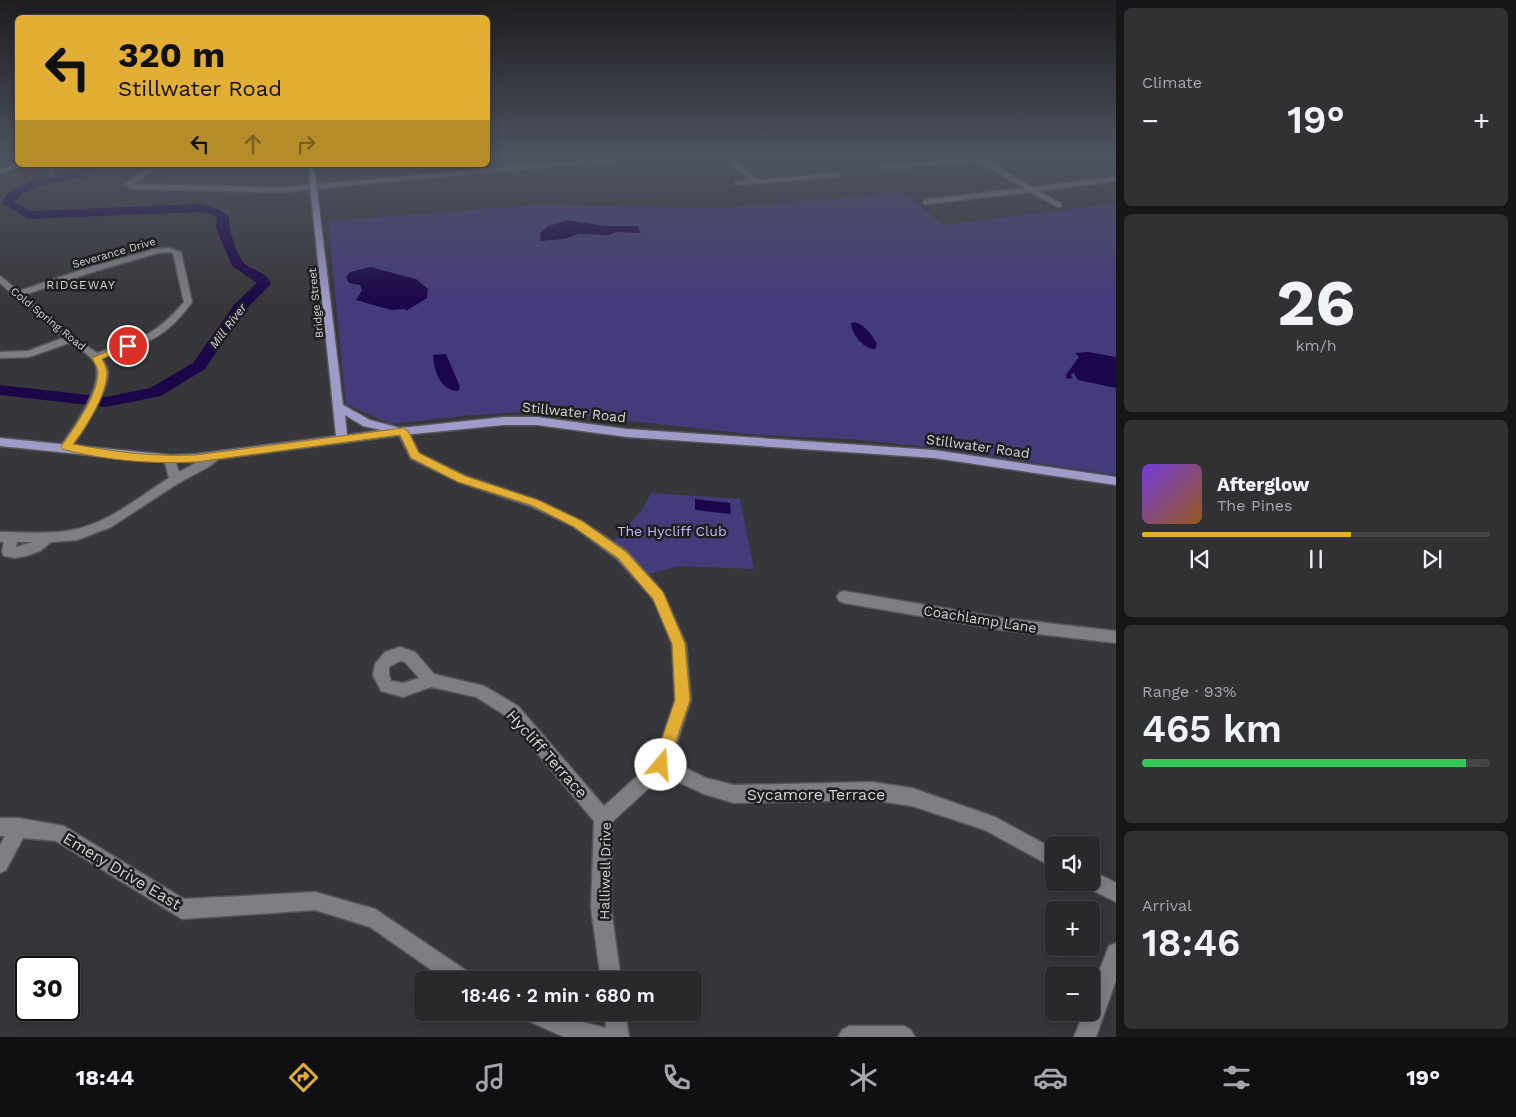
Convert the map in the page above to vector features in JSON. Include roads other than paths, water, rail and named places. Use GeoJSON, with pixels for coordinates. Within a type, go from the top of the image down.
{"type":"FeatureCollection","features":[{"type":"Feature","properties":{"kind":"main road","name":"Bridge Street"},"geometry":{"type":"LineString","coordinates":[[316,206],[342,440]]}},
{"type":"Feature","properties":{"kind":"main road"},"geometry":{"type":"LineString","coordinates":[[338,407],[367,422],[403,431]]}},
{"type":"Feature","properties":{"kind":"main road","name":"Stillwater Road"},"geometry":{"type":"LineString","coordinates":[[0,442],[66,447],[127,457],[170,460],[216,456],[403,431],[504,421],[537,420],[627,433],[934,454],[1116,481]]}},
{"type":"Feature","properties":{"kind":"street","name":"Severance Drive"},"geometry":{"type":"LineString","coordinates":[[18,294],[158,251],[169,250],[177,252],[188,302],[172,323],[144,340],[96,358]]}},
{"type":"Feature","properties":{"kind":"street","name":"Cold Spring Road"},"geometry":{"type":"LineString","coordinates":[[0,279],[70,339],[96,358],[103,371],[100,386],[90,408],[77,432],[66,447]]}},
{"type":"Feature","properties":{"kind":"street"},"geometry":{"type":"LineString","coordinates":[[0,355],[29,354],[70,339]]}},
{"type":"Feature","properties":{"kind":"street","name":"Halliwell Drive"},"geometry":{"type":"LineString","coordinates":[[403,431],[415,456],[462,479],[534,502],[578,524],[622,555],[658,596],[679,644],[682,700],[661,765],[603,818],[602,908],[610,971]]}},
{"type":"Feature","properties":{"kind":"street"},"geometry":{"type":"LineString","coordinates":[[5,537],[9,552],[18,553],[30,550],[49,537],[62,537],[83,533],[103,525],[136,506],[216,456]]}},
{"type":"Feature","properties":{"kind":"street"},"geometry":{"type":"LineString","coordinates":[[170,460],[175,480]]}},
{"type":"Feature","properties":{"kind":"street","name":"Coachlamp Lane"},"geometry":{"type":"LineString","coordinates":[[844,597],[1002,624],[1116,637]]}},
{"type":"Feature","properties":{"kind":"street","name":"Hycliff Terrace"},"geometry":{"type":"LineString","coordinates":[[430,680],[479,691],[512,711],[603,818]]}},
{"type":"Feature","properties":{"kind":"street","name":"Sycamore Terrace"},"geometry":{"type":"LineString","coordinates":[[661,765],[704,786],[734,794],[872,791],[912,797],[990,823],[1045,853]]}},
{"type":"Feature","properties":{"kind":"street","name":"Emery Drive East"},"geometry":{"type":"LineString","coordinates":[[0,827],[19,827],[58,832],[182,909],[315,901],[375,919],[450,971]]}},
{"type":"Feature","properties":{"kind":"street"},"geometry":{"type":"LineString","coordinates":[[0,864],[19,827]]}},
{"type":"Feature","properties":{"kind":"street"},"geometry":{"type":"LineString","coordinates":[[1100,884],[1116,893]]}},
{"type":"Feature","properties":{"kind":"street"},"geometry":{"type":"LineString","coordinates":[[1085,1037],[1116,953]]}},
{"type":"Feature","properties":{"kind":"street"},"geometry":{"type":"LineString","coordinates":[[552,1021],[570,1029],[602,1037]]}},
{"type":"Feature","properties":{"kind":"street"},"geometry":{"type":"LineString","coordinates":[[616,1021],[618,1037]]}},
{"type":"Feature","properties":{"kind":"street"},"geometry":{"type":"LineString","coordinates":[[850,1037],[904,1037]]}},
{"type":"Feature","properties":{"kind":"waterway","name":"Mill River"},"geometry":{"type":"LineString","coordinates":[[0,390],[106,402],[155,392],[199,366],[239,308],[264,284],[263,280],[239,266],[222,228],[223,217],[214,211],[198,208],[28,215],[14,206]]}},
{"type":"Feature","properties":{"kind":"district","name":"RIDGEWAY"},"geometry":{"type":"Point","coordinates":[81,285]}},
{"type":"Feature","properties":{"kind":"park label","name":"The Hycliff Club"},"geometry":{"type":"Point","coordinates":[672,531]}}]}
